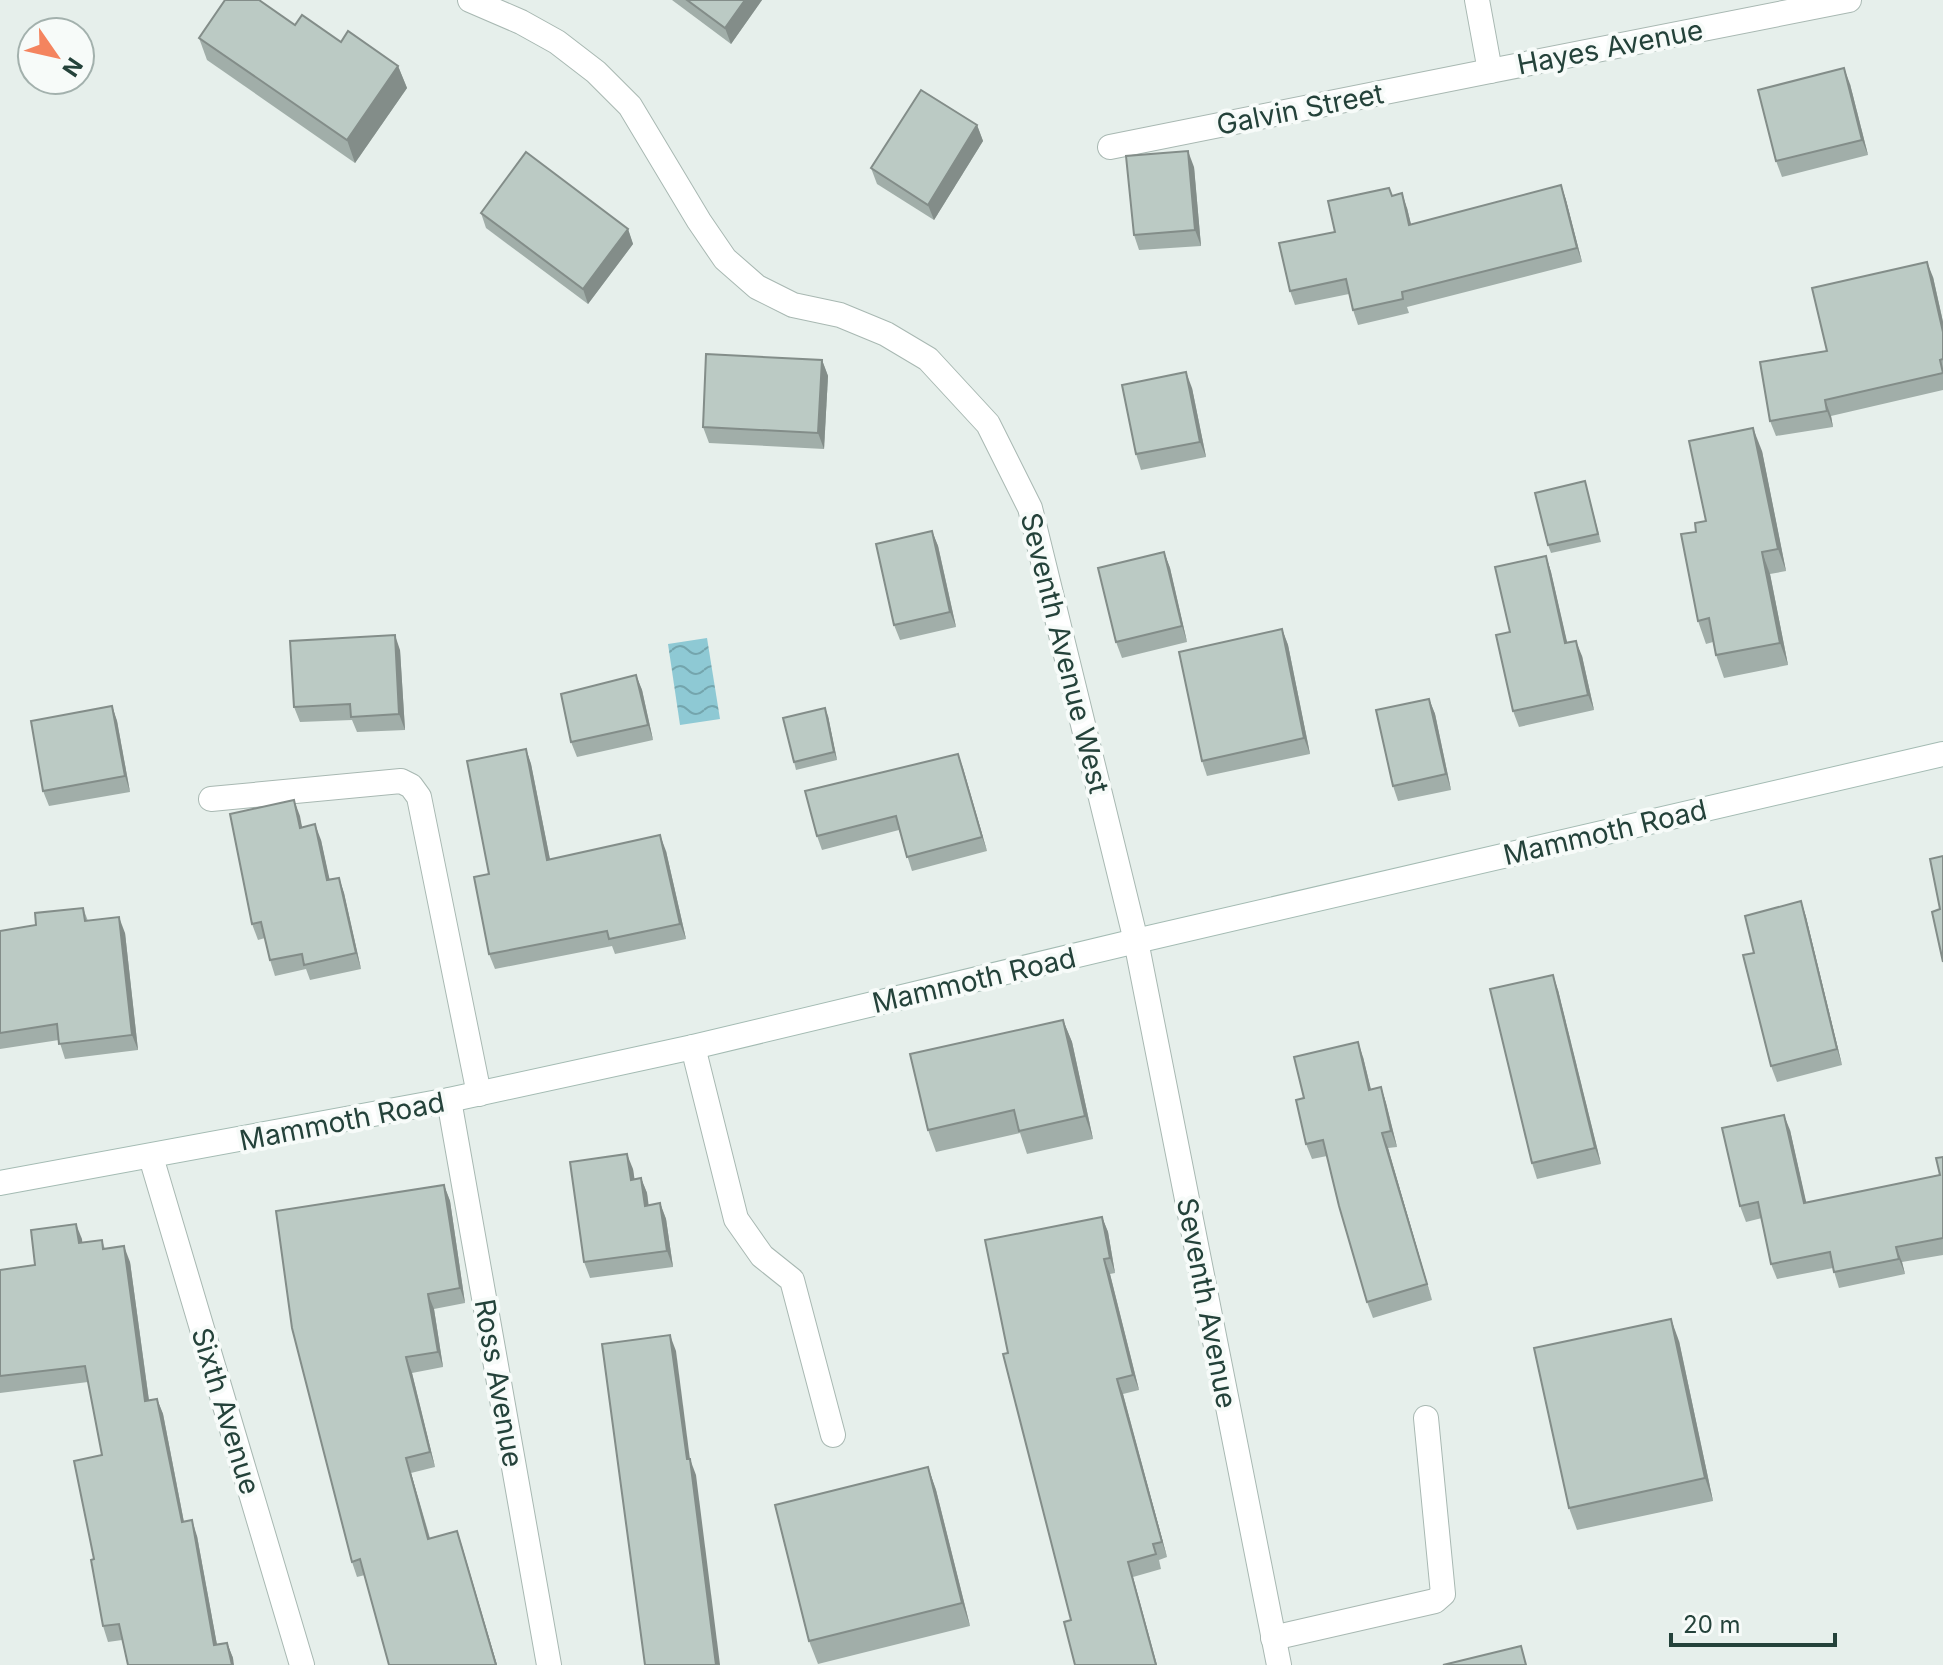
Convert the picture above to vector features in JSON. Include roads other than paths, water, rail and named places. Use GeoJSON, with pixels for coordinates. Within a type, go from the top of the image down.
{"type":"FeatureCollection","features":[{"type":"Feature","properties":{"kind":"street","name":"Seventh Avenue West"},"geometry":{"type":"LineString","coordinates":[[470,0],[557,42],[596,72],[630,106],[725,259],[757,287],[793,305],[840,315],[886,334],[928,359],[988,424],[1030,508],[1136,941]]}},
{"type":"Feature","properties":{"kind":"street","name":"Hayes Avenue"},"geometry":{"type":"LineString","coordinates":[[1477,0],[1490,71],[1849,0]]}},
{"type":"Feature","properties":{"kind":"street","name":"Galvin Street"},"geometry":{"type":"LineString","coordinates":[[1110,147],[1490,71]]}},
{"type":"Feature","properties":{"kind":"street","name":"Mammoth Road"},"geometry":{"type":"LineString","coordinates":[[0,1183],[449,1100],[693,1047],[1943,754]]}},
{"type":"Feature","properties":{"kind":"street"},"geometry":{"type":"LineString","coordinates":[[211,799],[401,781],[411,786],[419,797],[479,1094]]}},
{"type":"Feature","properties":{"kind":"street","name":"Seventh Avenue"},"geometry":{"type":"LineString","coordinates":[[1136,941],[1279,1665]]}},
{"type":"Feature","properties":{"kind":"street"},"geometry":{"type":"LineString","coordinates":[[693,1047],[736,1219],[762,1256],[792,1280],[833,1435]]}},
{"type":"Feature","properties":{"kind":"street","name":"Ross Avenue"},"geometry":{"type":"LineString","coordinates":[[449,1100],[549,1665]]}},
{"type":"Feature","properties":{"kind":"street","name":"Sixth Avenue"},"geometry":{"type":"LineString","coordinates":[[151,1157],[302,1665]]}},
{"type":"Feature","properties":{"kind":"street"},"geometry":{"type":"LineString","coordinates":[[1273,1638],[1435,1601],[1443,1594],[1426,1418]]}},
{"type":"Feature","properties":{"kind":"water"},"geometry":{"type":"Polygon","coordinates":[[[707,638],[720,719],[680,725],[668,644],[707,638]]]}}]}
